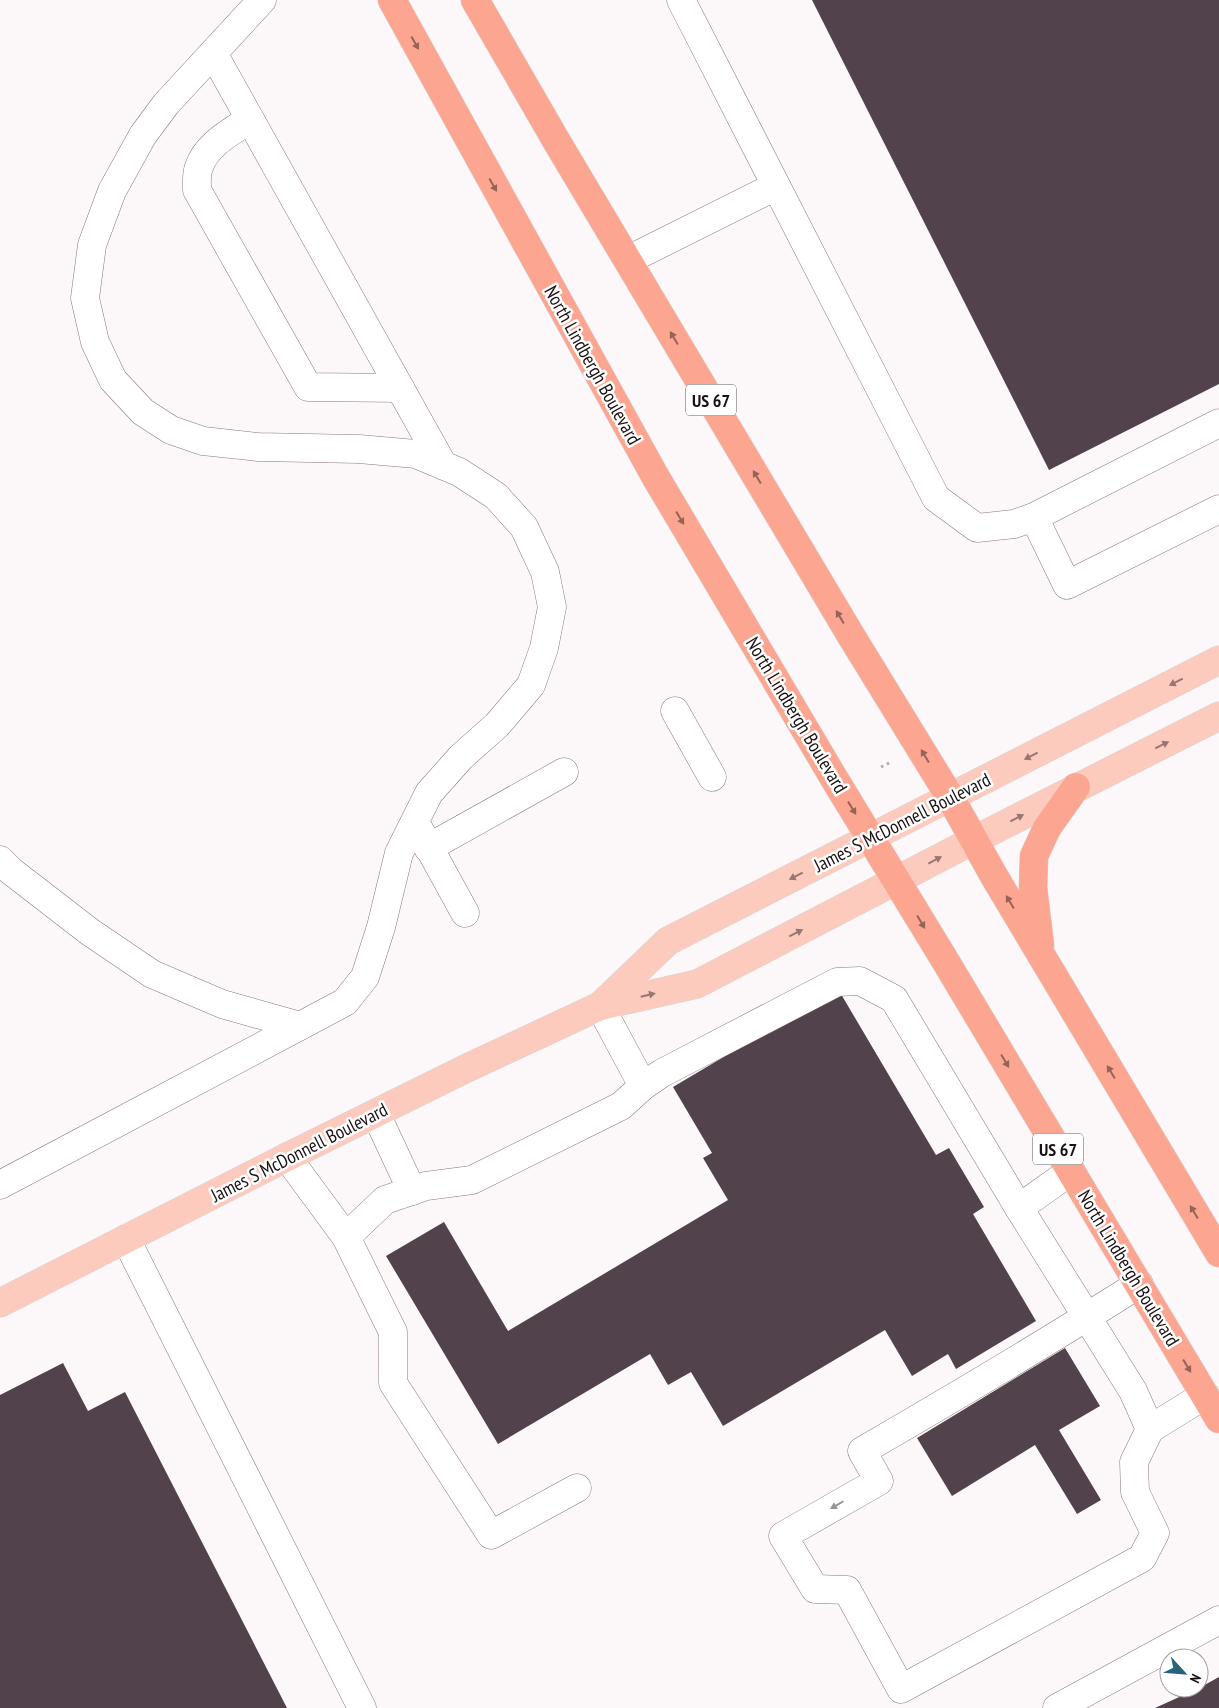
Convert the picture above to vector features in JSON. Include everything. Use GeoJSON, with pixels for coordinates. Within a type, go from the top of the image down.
{"type":"FeatureCollection","features":[{"type":"Feature","properties":{"kind":"highway","name":"North Lindbergh Boulevard"},"geometry":{"type":"LineString","coordinates":[[392,0],[655,476],[1219,1419]]}},
{"type":"Feature","properties":{"kind":"highway","name":"US 67"},"geometry":{"type":"LineString","coordinates":[[475,0],[556,142],[950,798],[1219,1253]]}},
{"type":"Feature","properties":{"kind":"highway"},"geometry":{"type":"LineString","coordinates":[[1042,956],[1033,888],[1034,856],[1048,828],[1076,787]]}},
{"type":"Feature","properties":{"kind":"main road","name":"James S McDonnell Boulevard"},"geometry":{"type":"LineString","coordinates":[[600,1006],[668,941],[1219,660]]}},
{"type":"Feature","properties":{"kind":"main road","name":"James S McDonnell Boulevard"},"geometry":{"type":"LineString","coordinates":[[0,1303],[287,1157],[467,1068],[600,1006],[697,984],[1076,787],[1219,716]]}},
{"type":"Feature","properties":{"kind":"lane"},"geometry":{"type":"LineString","coordinates":[[0,1185],[345,1002],[365,977],[381,926],[399,853],[429,792],[461,757],[497,725],[531,685],[544,648],[552,607],[545,572],[524,527],[496,496],[460,472],[416,454],[359,449],[258,447],[203,441],[171,430],[143,412],[113,380],[95,342],[85,298],[92,245],[112,191],[143,135],[166,104],[262,0]]}},
{"type":"Feature","properties":{"kind":"lane"},"geometry":{"type":"LineString","coordinates":[[680,0],[936,498],[977,528],[1014,524],[1034,517],[1219,423]]}},
{"type":"Feature","properties":{"kind":"lane"},"geometry":{"type":"LineString","coordinates":[[214,53],[443,465]]}},
{"type":"Feature","properties":{"kind":"lane"},"geometry":{"type":"LineString","coordinates":[[250,119],[221,139],[205,154],[198,168],[196,190],[308,387],[400,388]]}},
{"type":"Feature","properties":{"kind":"lane"},"geometry":{"type":"LineString","coordinates":[[628,260],[776,186]]}},
{"type":"Feature","properties":{"kind":"lane"},"geometry":{"type":"LineString","coordinates":[[1034,517],[1067,586],[1219,509]]}},
{"type":"Feature","properties":{"kind":"lane"},"geometry":{"type":"LineString","coordinates":[[675,711],[712,777]]}},
{"type":"Feature","properties":{"kind":"lane"},"geometry":{"type":"LineString","coordinates":[[428,848],[564,772]]}},
{"type":"Feature","properties":{"kind":"lane"},"geometry":{"type":"LineString","coordinates":[[415,821],[465,913]]}},
{"type":"Feature","properties":{"kind":"lane"},"geometry":{"type":"LineString","coordinates":[[0,860],[11,871],[90,932],[152,974],[222,1004],[300,1026]]}},
{"type":"Feature","properties":{"kind":"lane"},"geometry":{"type":"LineString","coordinates":[[346,1237],[384,1200],[426,1186],[472,1180],[621,1106],[642,1086],[671,1069],[837,982],[860,981],[894,999],[1019,1208],[1133,1391],[1150,1429]]}},
{"type":"Feature","properties":{"kind":"lane"},"geometry":{"type":"LineString","coordinates":[[600,1006],[642,1086]]}},
{"type":"Feature","properties":{"kind":"lane"},"geometry":{"type":"LineString","coordinates":[[376,1114],[412,1191]]}},
{"type":"Feature","properties":{"kind":"lane"},"geometry":{"type":"LineString","coordinates":[[287,1157],[346,1237],[393,1332],[393,1383],[491,1535],[577,1488]]}},
{"type":"Feature","properties":{"kind":"lane"},"geometry":{"type":"LineString","coordinates":[[1019,1208],[1072,1171]]}},
{"type":"Feature","properties":{"kind":"lane"},"geometry":{"type":"LineString","coordinates":[[126,1239],[362,1708]]}},
{"type":"Feature","properties":{"kind":"lane"},"geometry":{"type":"LineString","coordinates":[[1139,1284],[980,1383],[862,1451],[879,1481],[783,1536],[815,1588],[848,1590],[901,1689],[1142,1558],[1155,1533],[1135,1492],[1134,1462],[1150,1429],[1205,1395]]}},
{"type":"Feature","properties":{"kind":"lane"},"geometry":{"type":"LineString","coordinates":[[0,1290],[32,1287]]}},
{"type":"Feature","properties":{"kind":"lane"},"geometry":{"type":"LineString","coordinates":[[1057,1708],[1219,1620]]}},
{"type":"Feature","properties":{"kind":"path"},"geometry":{"type":"LineString","coordinates":[[881,767],[891,762]]}},
{"type":"Feature","properties":{"kind":"building"},"geometry":{"type":"Polygon","coordinates":[[[812,0],[1219,0],[1219,384],[1049,470],[812,0]]]}},
{"type":"Feature","properties":{"kind":"building"},"geometry":{"type":"Polygon","coordinates":[[[838,989],[936,1155],[949,1148],[984,1207],[973,1214],[1036,1321],[956,1369],[948,1354],[912,1376],[885,1330],[723,1426],[691,1372],[668,1385],[650,1354],[498,1444],[386,1256],[444,1222],[508,1331],[728,1200],[703,1158],[712,1153],[673,1087],[838,989]]]}},
{"type":"Feature","properties":{"kind":"building"},"geometry":{"type":"Polygon","coordinates":[[[1065,1348],[1100,1406],[1059,1430],[1101,1500],[1077,1514],[1035,1445],[952,1496],[917,1438],[1065,1348]]]}},
{"type":"Feature","properties":{"kind":"building"},"geometry":{"type":"Polygon","coordinates":[[[63,1363],[88,1411],[125,1392],[287,1708],[0,1708],[0,1395],[63,1363]]]}},
{"type":"Feature","properties":{"kind":"building"},"geometry":{"type":"Polygon","coordinates":[[[1219,1677],[1219,1708],[1155,1708],[1177,1698],[1209,1698],[1209,1682],[1219,1677]]]}}]}
